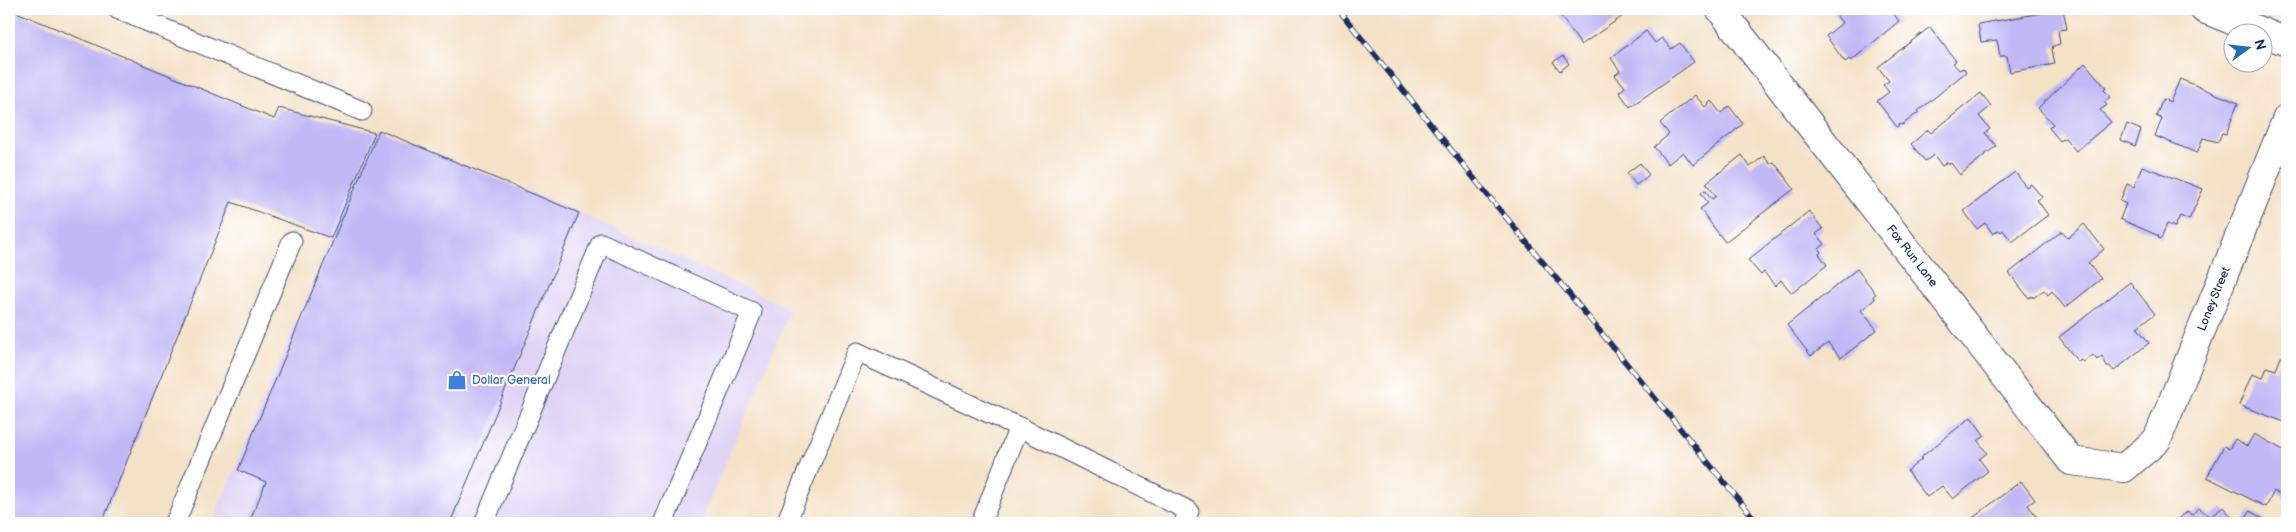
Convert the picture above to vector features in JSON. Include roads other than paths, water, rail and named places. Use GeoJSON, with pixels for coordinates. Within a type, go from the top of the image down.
{"type":"FeatureCollection","features":[{"type":"Feature","properties":{"kind":"street","name":"Fox Run Lane"},"geometry":{"type":"LineString","coordinates":[[1720,9],[2071,461],[2124,468]]}},
{"type":"Feature","properties":{"kind":"street"},"geometry":{"type":"LineString","coordinates":[[2204,9],[2287,42]]}},
{"type":"Feature","properties":{"kind":"street","name":"Loney Street"},"geometry":{"type":"LineString","coordinates":[[2124,468],[2157,440],[2287,118]]}},
{"type":"Feature","properties":{"kind":"lane"},"geometry":{"type":"LineString","coordinates":[[117,9],[362,111]]}},
{"type":"Feature","properties":{"kind":"lane"},"geometry":{"type":"LineString","coordinates":[[175,523],[292,241]]}},
{"type":"Feature","properties":{"kind":"lane"},"geometry":{"type":"LineString","coordinates":[[484,523],[600,243],[752,312],[663,523]]}},
{"type":"Feature","properties":{"kind":"lane"},"geometry":{"type":"LineString","coordinates":[[786,523],[857,352],[1019,427],[1189,511],[1184,523]]}},
{"type":"Feature","properties":{"kind":"lane"},"geometry":{"type":"LineString","coordinates":[[980,523],[1019,427]]}},
{"type":"Feature","properties":{"kind":"railway"},"geometry":{"type":"LineString","coordinates":[[1338,9],[1481,187],[1758,523]]}},
{"type":"Feature","properties":{"kind":"place","name":"Dollar General"},"geometry":{"type":"Point","coordinates":[457,380]}}]}
